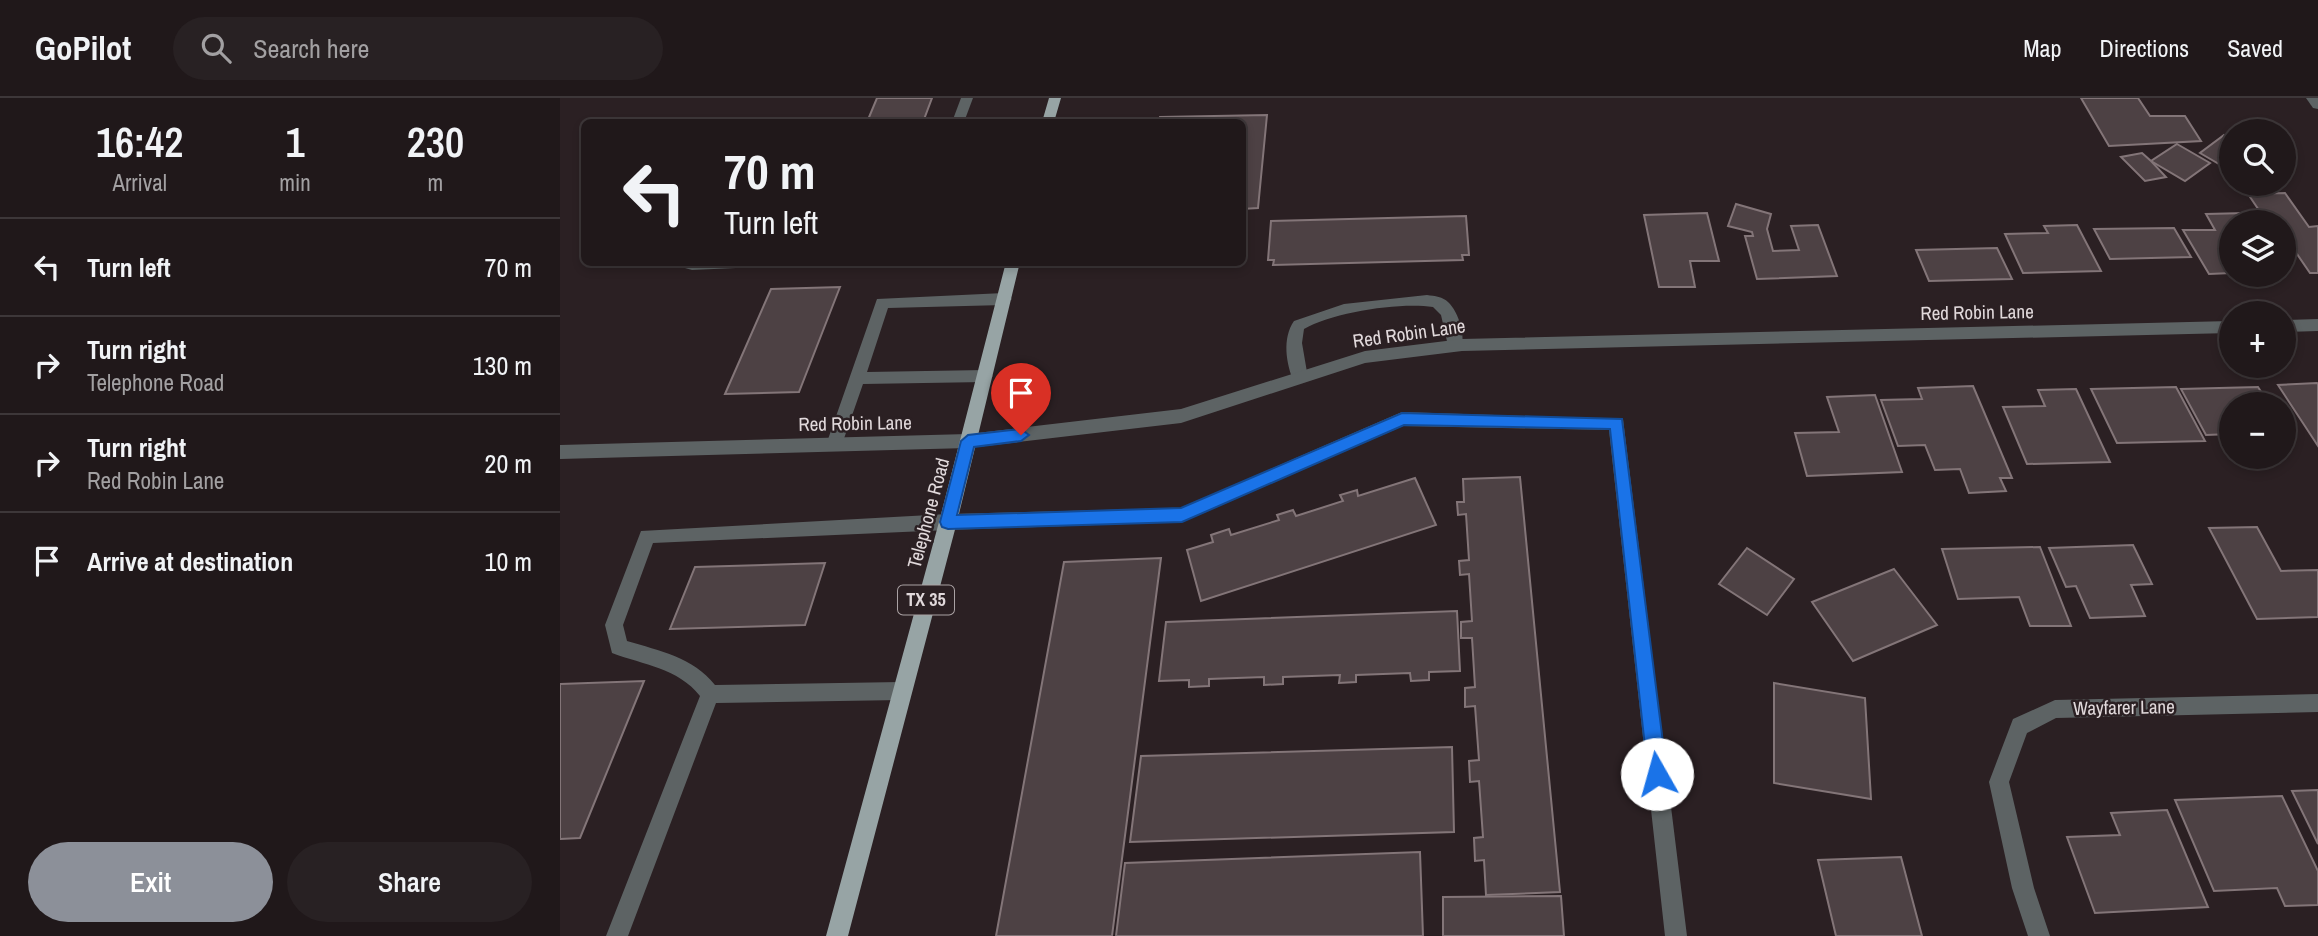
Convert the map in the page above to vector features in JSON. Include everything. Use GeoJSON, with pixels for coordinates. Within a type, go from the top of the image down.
{"type":"FeatureCollection","features":[{"type":"Feature","properties":{"kind":"main road"},"geometry":{"type":"LineString","coordinates":[[1049,119],[1055,98]]}},
{"type":"Feature","properties":{"kind":"main road","name":"Telephone Road"},"geometry":{"type":"LineString","coordinates":[[837,936],[948,522],[1012,266]]}},
{"type":"Feature","properties":{"kind":"street"},"geometry":{"type":"LineString","coordinates":[[959,119],[967,98]]}},
{"type":"Feature","properties":{"kind":"street"},"geometry":{"type":"LineString","coordinates":[[2312,98],[2318,105]]}},
{"type":"Feature","properties":{"kind":"street"},"geometry":{"type":"LineString","coordinates":[[834,445],[881,303],[1004,299]]}},
{"type":"Feature","properties":{"kind":"street"},"geometry":{"type":"LineString","coordinates":[[1300,378],[1294,337],[1298,326],[1306,319],[1336,310],[1422,300],[1438,302],[1446,310],[1452,324],[1455,346]]}},
{"type":"Feature","properties":{"kind":"street"},"geometry":{"type":"LineString","coordinates":[[2296,326],[2318,326]]}},
{"type":"Feature","properties":{"kind":"street","name":"Red Robin Lane"},"geometry":{"type":"LineString","coordinates":[[560,453],[968,441],[1181,416],[1365,357],[1455,346],[2219,327]]}},
{"type":"Feature","properties":{"kind":"street"},"geometry":{"type":"LineString","coordinates":[[856,378],[985,376]]}},
{"type":"Feature","properties":{"kind":"street"},"geometry":{"type":"LineString","coordinates":[[710,694],[696,676],[671,663],[619,647],[614,625],[647,536],[948,522],[1182,515],[1402,419],[1617,424],[1676,936]]}},
{"type":"Feature","properties":{"kind":"street"},"geometry":{"type":"LineString","coordinates":[[710,694],[901,691]]}},
{"type":"Feature","properties":{"kind":"street"},"geometry":{"type":"LineString","coordinates":[[617,936],[710,694]]}},
{"type":"Feature","properties":{"kind":"street","name":"Wayfarer Lane"},"geometry":{"type":"LineString","coordinates":[[2038,933],[2023,888],[1999,782],[2020,726],[2055,709],[2318,702]]}},
{"type":"Feature","properties":{"kind":"building"},"geometry":{"type":"Polygon","coordinates":[[[877,98],[932,98],[924,119],[868,119],[877,98]]]}},
{"type":"Feature","properties":{"kind":"building"},"geometry":{"type":"Polygon","coordinates":[[[2081,98],[2138,98],[2150,116],[2185,116],[2201,141],[2109,146],[2081,98]]]}},
{"type":"Feature","properties":{"kind":"building"},"geometry":{"type":"Polygon","coordinates":[[[1267,115],[1258,208],[1246,209],[1246,119],[1160,117],[1267,115]]]}},
{"type":"Feature","properties":{"kind":"building"},"geometry":{"type":"Polygon","coordinates":[[[2219,139],[2219,164],[2200,153],[2219,139]]]}},
{"type":"Feature","properties":{"kind":"building"},"geometry":{"type":"Polygon","coordinates":[[[2177,144],[2210,163],[2185,181],[2151,161],[2177,144]]]}},
{"type":"Feature","properties":{"kind":"building"},"geometry":{"type":"Polygon","coordinates":[[[2142,153],[2166,177],[2145,181],[2121,157],[2142,153]]]}},
{"type":"Feature","properties":{"kind":"building"},"geometry":{"type":"Polygon","coordinates":[[[2249,196],[2287,196],[2309,227],[2318,226],[2318,273],[2310,273],[2296,253],[2296,210],[2259,210],[2249,196]]]}},
{"type":"Feature","properties":{"kind":"building"},"geometry":{"type":"Polygon","coordinates":[[[1736,204],[1771,214],[1767,229],[1773,251],[1799,250],[1791,226],[1818,225],[1837,276],[1757,279],[1745,236],[1753,236],[1752,232],[1728,226],[1736,204]]]}},
{"type":"Feature","properties":{"kind":"building"},"geometry":{"type":"Polygon","coordinates":[[[1707,213],[1719,261],[1690,261],[1695,287],[1659,287],[1644,215],[1707,213]]]}},
{"type":"Feature","properties":{"kind":"building"},"geometry":{"type":"Polygon","coordinates":[[[2206,214],[2219,214],[2219,274],[2209,274],[2183,230],[2215,230],[2206,214]]]}},
{"type":"Feature","properties":{"kind":"building"},"geometry":{"type":"Polygon","coordinates":[[[1466,216],[1469,255],[1462,255],[1463,260],[1273,265],[1274,260],[1268,260],[1271,221],[1466,216]]]}},
{"type":"Feature","properties":{"kind":"building"},"geometry":{"type":"Polygon","coordinates":[[[2077,225],[2101,271],[2023,273],[2005,234],[2048,233],[2044,226],[2077,225]]]}},
{"type":"Feature","properties":{"kind":"building"},"geometry":{"type":"Polygon","coordinates":[[[2174,228],[2191,257],[2110,259],[2094,229],[2174,228]]]}},
{"type":"Feature","properties":{"kind":"building"},"geometry":{"type":"Polygon","coordinates":[[[1997,248],[2012,279],[1929,281],[1916,250],[1997,248]]]}},
{"type":"Feature","properties":{"kind":"building"},"geometry":{"type":"Polygon","coordinates":[[[840,287],[799,392],[725,394],[771,289],[840,287]]]}},
{"type":"Feature","properties":{"kind":"building"},"geometry":{"type":"Polygon","coordinates":[[[2318,384],[2318,446],[2296,412],[2296,392],[2283,392],[2278,385],[2318,384]]]}},
{"type":"Feature","properties":{"kind":"building"},"geometry":{"type":"Polygon","coordinates":[[[1973,386],[2012,478],[2000,478],[2006,491],[1969,493],[1960,469],[1935,470],[1925,445],[1898,446],[1881,400],[1922,399],[1918,388],[1973,386]]]}},
{"type":"Feature","properties":{"kind":"building"},"geometry":{"type":"Polygon","coordinates":[[[2176,387],[2205,441],[2117,443],[2091,389],[2176,387]]]}},
{"type":"Feature","properties":{"kind":"building"},"geometry":{"type":"Polygon","coordinates":[[[2258,387],[2261,392],[2219,392],[2219,434],[2206,435],[2181,389],[2258,387]]]}},
{"type":"Feature","properties":{"kind":"building"},"geometry":{"type":"Polygon","coordinates":[[[2076,389],[2110,462],[2027,464],[2003,407],[2045,406],[2038,390],[2076,389]]]}},
{"type":"Feature","properties":{"kind":"building"},"geometry":{"type":"Polygon","coordinates":[[[1875,395],[1902,472],[1807,476],[1795,433],[1839,432],[1827,397],[1875,395]]]}},
{"type":"Feature","properties":{"kind":"building"},"geometry":{"type":"Polygon","coordinates":[[[1520,477],[1560,892],[1486,895],[1484,860],[1475,861],[1474,838],[1483,837],[1479,781],[1470,782],[1469,761],[1479,760],[1475,706],[1465,707],[1465,688],[1475,687],[1472,638],[1461,638],[1461,622],[1472,621],[1469,574],[1460,575],[1459,561],[1469,560],[1466,514],[1458,515],[1457,502],[1464,502],[1463,479],[1520,477]]]}},
{"type":"Feature","properties":{"kind":"building"},"geometry":{"type":"Polygon","coordinates":[[[1415,478],[1436,525],[1201,601],[1187,550],[1213,542],[1211,535],[1229,529],[1231,535],[1279,520],[1277,515],[1293,510],[1296,516],[1343,501],[1340,495],[1357,490],[1358,496],[1415,478]]]}},
{"type":"Feature","properties":{"kind":"building"},"geometry":{"type":"Polygon","coordinates":[[[2257,527],[2281,571],[2318,570],[2318,617],[2257,619],[2209,528],[2257,527]]]}},
{"type":"Feature","properties":{"kind":"building"},"geometry":{"type":"Polygon","coordinates":[[[2133,545],[2152,584],[2131,585],[2145,616],[2090,618],[2076,586],[2066,587],[2049,548],[2133,545]]]}},
{"type":"Feature","properties":{"kind":"building"},"geometry":{"type":"Polygon","coordinates":[[[2040,547],[2071,626],[2030,626],[2019,597],[1958,599],[1942,549],[2040,547]]]}},
{"type":"Feature","properties":{"kind":"building"},"geometry":{"type":"Polygon","coordinates":[[[1747,548],[1794,579],[1767,615],[1719,584],[1747,548]]]}},
{"type":"Feature","properties":{"kind":"building"},"geometry":{"type":"Polygon","coordinates":[[[1161,558],[1112,936],[996,936],[1064,562],[1161,558]]]}},
{"type":"Feature","properties":{"kind":"building"},"geometry":{"type":"Polygon","coordinates":[[[825,563],[805,625],[670,629],[695,567],[825,563]]]}},
{"type":"Feature","properties":{"kind":"building"},"geometry":{"type":"Polygon","coordinates":[[[1894,569],[1937,625],[1853,661],[1812,602],[1894,569]]]}},
{"type":"Feature","properties":{"kind":"building"},"geometry":{"type":"Polygon","coordinates":[[[1457,611],[1460,671],[1429,672],[1429,680],[1411,681],[1410,673],[1356,675],[1356,682],[1339,683],[1340,675],[1283,677],[1283,684],[1264,685],[1264,677],[1209,679],[1209,686],[1189,687],[1189,680],[1159,681],[1166,622],[1457,611]]]}},
{"type":"Feature","properties":{"kind":"building"},"geometry":{"type":"Polygon","coordinates":[[[644,681],[580,838],[560,839],[560,684],[644,681]]]}},
{"type":"Feature","properties":{"kind":"building"},"geometry":{"type":"Polygon","coordinates":[[[1774,683],[1865,698],[1871,799],[1774,783],[1774,683]]]}},
{"type":"Feature","properties":{"kind":"building"},"geometry":{"type":"Polygon","coordinates":[[[1452,747],[1454,832],[1130,842],[1141,756],[1452,747]]]}},
{"type":"Feature","properties":{"kind":"building"},"geometry":{"type":"Polygon","coordinates":[[[2318,790],[2318,844],[2292,791],[2318,790]]]}},
{"type":"Feature","properties":{"kind":"building"},"geometry":{"type":"Polygon","coordinates":[[[2282,796],[2318,871],[2318,905],[2285,906],[2277,888],[2214,891],[2175,800],[2282,796]]]}},
{"type":"Feature","properties":{"kind":"building"},"geometry":{"type":"Polygon","coordinates":[[[2167,810],[2208,907],[2095,913],[2067,837],[2120,835],[2111,813],[2167,810]]]}},
{"type":"Feature","properties":{"kind":"building"},"geometry":{"type":"Polygon","coordinates":[[[1420,852],[1423,936],[1116,936],[1125,863],[1420,852]]]}},
{"type":"Feature","properties":{"kind":"building"},"geometry":{"type":"Polygon","coordinates":[[[1901,857],[1922,936],[1836,936],[1818,860],[1901,857]]]}},
{"type":"Feature","properties":{"kind":"building"},"geometry":{"type":"Polygon","coordinates":[[[1561,896],[1564,936],[1443,936],[1443,897],[1561,896]]]}},
{"type":"Feature","properties":{"kind":"route"},"geometry":{"type":"LineString","coordinates":[[1021,435],[968,441],[948,522],[1182,515],[1402,419],[1617,424],[1657,774]]}}]}
